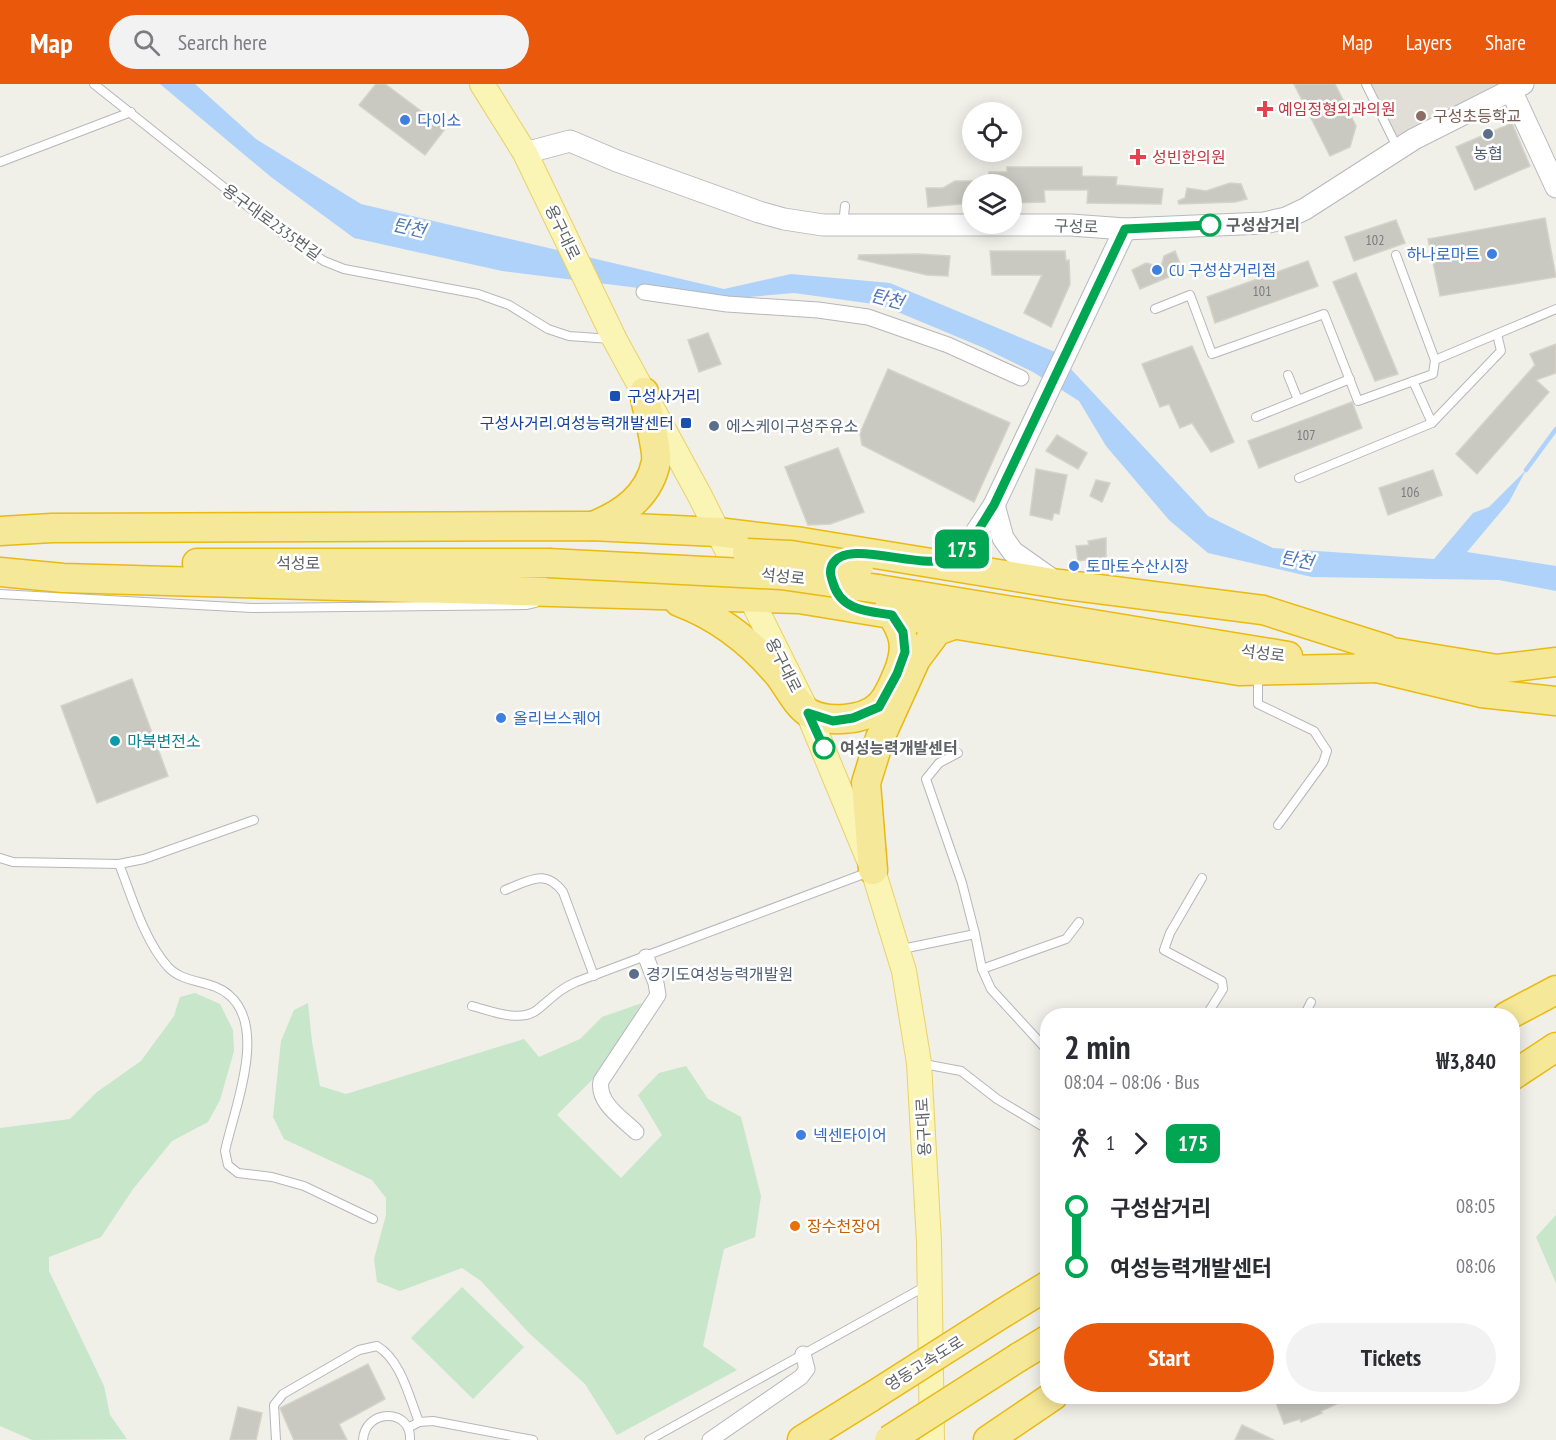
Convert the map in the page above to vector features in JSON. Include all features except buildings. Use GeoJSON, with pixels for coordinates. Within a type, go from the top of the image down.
{"type":"FeatureCollection","features":[{"type":"Feature","properties":{"kind":"highway"},"geometry":{"type":"LineString","coordinates":[[591,526],[617,516],[642,495],[656,460],[644,392]]}},
{"type":"Feature","properties":{"kind":"highway"},"geometry":{"type":"LineString","coordinates":[[575,593],[599,576],[609,554],[611,541],[591,526]]}},
{"type":"Feature","properties":{"kind":"highway"},"geometry":{"type":"LineString","coordinates":[[0,531],[52,528],[591,526],[717,532],[872,570],[923,562],[1059,584],[1263,610],[1384,659]]}},
{"type":"Feature","properties":{"kind":"highway","name":"석성로"},"geometry":{"type":"LineString","coordinates":[[0,539],[549,553],[781,575],[872,570],[1238,650],[1497,669],[1556,662]]}},
{"type":"Feature","properties":{"kind":"highway","name":"석성로"},"geometry":{"type":"LineString","coordinates":[[0,564],[549,553]]}},
{"type":"Feature","properties":{"kind":"highway"},"geometry":{"type":"LineString","coordinates":[[851,608],[836,592],[830,574],[838,558],[872,570]]}},
{"type":"Feature","properties":{"kind":"highway"},"geometry":{"type":"LineString","coordinates":[[0,572],[63,578],[799,599],[1239,671],[1384,659]]}},
{"type":"Feature","properties":{"kind":"highway"},"geometry":{"type":"LineString","coordinates":[[642,595],[676,601],[705,612],[730,627],[776,672],[808,713],[833,721],[853,718],[879,707],[897,674],[905,652],[903,632],[892,615]]}},
{"type":"Feature","properties":{"kind":"highway"},"geometry":{"type":"LineString","coordinates":[[873,870],[866,783],[880,738],[916,659],[937,631],[956,624]]}},
{"type":"Feature","properties":{"kind":"highway","name":"석성로"},"geometry":{"type":"LineString","coordinates":[[1384,659],[1481,693],[1556,701]]}},
{"type":"Feature","properties":{"kind":"highway"},"geometry":{"type":"LineString","coordinates":[[1520,1009],[1556,990]]}},
{"type":"Feature","properties":{"kind":"highway"},"geometry":{"type":"LineString","coordinates":[[1520,1056],[1556,1038]]}},
{"type":"Feature","properties":{"kind":"highway"},"geometry":{"type":"LineString","coordinates":[[1520,1071],[1556,1047]]}},
{"type":"Feature","properties":{"kind":"highway","name":"영동고속도로"},"geometry":{"type":"LineString","coordinates":[[802,1440],[1040,1290]]}},
{"type":"Feature","properties":{"kind":"highway"},"geometry":{"type":"LineString","coordinates":[[889,1440],[1040,1344]]}},
{"type":"Feature","properties":{"kind":"highway"},"geometry":{"type":"LineString","coordinates":[[991,1438],[1041,1404]]}},
{"type":"Feature","properties":{"kind":"main road","name":"용구대로"},"geometry":{"type":"LineString","coordinates":[[482,84],[525,153],[615,340],[752,599],[808,713],[873,870],[904,971],[919,1064],[930,1284],[932,1440]]}},
{"type":"Feature","properties":{"kind":"main road","name":"구성로"},"geometry":{"type":"LineString","coordinates":[[525,153],[570,141],[617,161],[784,219],[844,216],[1125,229],[1264,223],[1286,218],[1305,209],[1398,149],[1517,87],[1556,187]]}},
{"type":"Feature","properties":{"kind":"main road"},"geometry":{"type":"LineString","coordinates":[[923,562],[954,557],[971,540],[994,505],[1125,229]]}},
{"type":"Feature","properties":{"kind":"main road"},"geometry":{"type":"LineString","coordinates":[[994,505],[1003,538],[1013,552],[1059,584]]}},
{"type":"Feature","properties":{"kind":"main road"},"geometry":{"type":"LineString","coordinates":[[0,526],[52,528]]}},
{"type":"Feature","properties":{"kind":"main road"},"geometry":{"type":"LineString","coordinates":[[0,577],[63,578]]}},
{"type":"Feature","properties":{"kind":"street"},"geometry":{"type":"LineString","coordinates":[[644,292],[727,304],[818,310],[868,317],[948,345],[1021,378]]}},
{"type":"Feature","properties":{"kind":"street"},"geometry":{"type":"LineString","coordinates":[[636,1132],[602,1099],[599,1092],[601,1081],[657,995],[656,983],[646,957]]}},
{"type":"Feature","properties":{"kind":"street"},"geometry":{"type":"LineString","coordinates":[[710,1440],[801,1377],[807,1369],[803,1354]]}},
{"type":"Feature","properties":{"kind":"lane","name":"용구대로2335번길"},"geometry":{"type":"LineString","coordinates":[[94,84],[280,232],[324,261],[344,269],[382,278],[493,298],[548,329],[569,336],[615,340]]}},
{"type":"Feature","properties":{"kind":"lane"},"geometry":{"type":"LineString","coordinates":[[1366,84],[1398,149]]}},
{"type":"Feature","properties":{"kind":"lane"},"geometry":{"type":"LineString","coordinates":[[0,162],[131,112]]}},
{"type":"Feature","properties":{"kind":"lane"},"geometry":{"type":"LineString","coordinates":[[1155,309],[1190,295],[1212,354],[1324,314],[1358,400],[1433,374],[1435,360],[1396,255]]}},
{"type":"Feature","properties":{"kind":"lane"},"geometry":{"type":"LineString","coordinates":[[1435,360],[1556,309]]}},
{"type":"Feature","properties":{"kind":"lane"},"geometry":{"type":"LineString","coordinates":[[1299,478],[1432,423],[1501,351],[1497,334]]}},
{"type":"Feature","properties":{"kind":"lane"},"geometry":{"type":"LineString","coordinates":[[1288,375],[1298,400]]}},
{"type":"Feature","properties":{"kind":"lane"},"geometry":{"type":"LineString","coordinates":[[1256,417],[1350,379]]}},
{"type":"Feature","properties":{"kind":"lane"},"geometry":{"type":"LineString","coordinates":[[1413,381],[1432,423]]}},
{"type":"Feature","properties":{"kind":"lane"},"geometry":{"type":"LineString","coordinates":[[0,594],[252,608],[526,605],[575,593]]}},
{"type":"Feature","properties":{"kind":"lane"},"geometry":{"type":"LineString","coordinates":[[1258,671],[1258,704],[1314,731],[1327,751],[1323,763],[1278,825]]}},
{"type":"Feature","properties":{"kind":"lane"},"geometry":{"type":"LineString","coordinates":[[958,753],[939,762],[926,779],[962,883],[982,969],[991,989],[1040,1042]]}},
{"type":"Feature","properties":{"kind":"lane"},"geometry":{"type":"LineString","coordinates":[[0,858],[13,862],[119,864],[144,859],[255,820]]}},
{"type":"Feature","properties":{"kind":"lane"},"geometry":{"type":"LineString","coordinates":[[119,864],[140,917],[168,966],[182,979],[212,985],[230,995],[246,1022],[249,1044],[225,1151],[228,1165],[238,1173],[272,1177],[304,1186],[373,1219]]}},
{"type":"Feature","properties":{"kind":"lane"},"geometry":{"type":"LineString","coordinates":[[472,1006],[514,1016],[527,1015],[536,1011],[559,989],[873,870]]}},
{"type":"Feature","properties":{"kind":"lane"},"geometry":{"type":"LineString","coordinates":[[505,890],[542,877],[550,878],[557,884],[563,892],[594,976]]}},
{"type":"Feature","properties":{"kind":"lane"},"geometry":{"type":"LineString","coordinates":[[1202,878],[1170,933],[1164,950],[1222,981],[1223,989],[1211,1008]]}},
{"type":"Feature","properties":{"kind":"lane"},"geometry":{"type":"LineString","coordinates":[[982,969],[1066,939],[1079,922]]}},
{"type":"Feature","properties":{"kind":"lane"},"geometry":{"type":"LineString","coordinates":[[897,950],[975,934]]}},
{"type":"Feature","properties":{"kind":"lane"},"geometry":{"type":"LineString","coordinates":[[1308,1008],[1311,1002]]}},
{"type":"Feature","properties":{"kind":"lane"},"geometry":{"type":"LineString","coordinates":[[919,1064],[961,1071],[997,1100],[1040,1126]]}},
{"type":"Feature","properties":{"kind":"lane"},"geometry":{"type":"LineString","coordinates":[[649,1440],[930,1284]]}},
{"type":"Feature","properties":{"kind":"lane"},"geometry":{"type":"LineString","coordinates":[[276,1440],[274,1405],[283,1394],[359,1350],[376,1346],[388,1353],[419,1422]]}},
{"type":"Feature","properties":{"kind":"lane"},"geometry":{"type":"LineString","coordinates":[[363,1440],[368,1424],[381,1416],[397,1417],[408,1428],[410,1440]]}},
{"type":"Feature","properties":{"kind":"lane"},"geometry":{"type":"LineString","coordinates":[[408,1428],[419,1422],[433,1421],[533,1440]]}},
{"type":"Feature","properties":{"kind":"shaded area","name":"구성초등학교"},"geometry":{"type":"Polygon","coordinates":[[[1366,84],[1523,84],[1398,149],[1366,84]]]}},
{"type":"Feature","properties":{"kind":"green space"},"geometry":{"type":"Polygon","coordinates":[[[195,993],[220,1004],[233,1030],[234,1051],[220,1100],[208,1122],[172,1141],[133,1189],[101,1237],[49,1257],[49,1271],[104,1386],[110,1415],[127,1439],[32,1440],[0,1426],[0,1128],[70,1119],[97,1092],[141,1061],[174,1016],[180,997],[195,993]]]}},
{"type":"Feature","properties":{"kind":"green space"},"geometry":{"type":"Polygon","coordinates":[[[308,1003],[320,1086],[346,1094],[524,1039],[539,1057],[580,1039],[602,1017],[642,1003],[597,1075],[557,1115],[621,1178],[662,1135],[638,1095],[659,1073],[686,1066],[708,1099],[741,1117],[761,1196],[755,1237],[724,1249],[703,1346],[737,1370],[617,1435],[585,1384],[528,1332],[481,1281],[462,1268],[400,1291],[377,1282],[374,1259],[386,1215],[386,1198],[372,1180],[284,1139],[273,1117],[281,1041],[294,1010],[308,1003]]]}},
{"type":"Feature","properties":{"kind":"green space"},"geometry":{"type":"Polygon","coordinates":[[[1556,1215],[1556,1283],[1536,1237],[1556,1215]]]}},
{"type":"Feature","properties":{"kind":"green space"},"geometry":{"type":"Polygon","coordinates":[[[462,1287],[524,1347],[473,1399],[411,1338],[462,1287]]]}},
{"type":"Feature","properties":{"kind":"water","name":"탄천"},"geometry":{"type":"Polygon","coordinates":[[[160,84],[195,84],[256,139],[361,204],[724,289],[791,274],[890,283],[1055,352],[1208,516],[1273,548],[1434,559],[1473,513],[1489,507],[1526,470],[1509,502],[1467,552],[1556,566],[1556,591],[1499,580],[1312,577],[1208,553],[1169,520],[1106,446],[1079,401],[1033,372],[984,348],[881,305],[794,293],[727,299],[502,271],[354,238],[271,177],[160,84]]]}},
{"type":"Feature","properties":{"kind":"waterway"},"geometry":{"type":"LineString","coordinates":[[1526,470],[1556,429]]}},
{"type":"Feature","properties":{"kind":"bus line","name":"175"},"geometry":{"type":"LineString","coordinates":[[824,748],[808,713],[833,721],[853,718],[879,707],[897,674],[905,652],[903,632],[892,615],[851,608],[836,592],[830,574],[832,565],[838,558],[858,552],[923,562],[954,557],[971,540],[994,505],[1125,229],[1210,225]]}},
{"type":"Feature","properties":{"kind":"place","name":"예임정형외과의원"},"geometry":{"type":"Point","coordinates":[1265,109]}},
{"type":"Feature","properties":{"kind":"place","name":"구성초등학교"},"geometry":{"type":"Point","coordinates":[1421,116]}},
{"type":"Feature","properties":{"kind":"place","name":"다이소"},"geometry":{"type":"Point","coordinates":[405,120]}},
{"type":"Feature","properties":{"kind":"place","name":"농협"},"geometry":{"type":"Point","coordinates":[1488,134]}},
{"type":"Feature","properties":{"kind":"place","name":"성빈한의원"},"geometry":{"type":"Point","coordinates":[1138,157]}},
{"type":"Feature","properties":{"kind":"place","name":"구성삼거리"},"geometry":{"type":"Point","coordinates":[1210,225]}},
{"type":"Feature","properties":{"kind":"place","name":"하나로마트"},"geometry":{"type":"Point","coordinates":[1492,254]}},
{"type":"Feature","properties":{"kind":"place","name":"CU 구성삼거리점"},"geometry":{"type":"Point","coordinates":[1157,270]}},
{"type":"Feature","properties":{"kind":"place","name":"구성사거리"},"geometry":{"type":"Point","coordinates":[615,396]}},
{"type":"Feature","properties":{"kind":"place","name":"구성사거리.여성능력개발센터"},"geometry":{"type":"Point","coordinates":[686,423]}},
{"type":"Feature","properties":{"kind":"place","name":"에스케이구성주유소"},"geometry":{"type":"Point","coordinates":[714,426]}},
{"type":"Feature","properties":{"kind":"place","name":"토마토수산시장"},"geometry":{"type":"Point","coordinates":[1074,566]}},
{"type":"Feature","properties":{"kind":"place","name":"올리브스퀘어"},"geometry":{"type":"Point","coordinates":[501,718]}},
{"type":"Feature","properties":{"kind":"place","name":"마북변전소"},"geometry":{"type":"Point","coordinates":[115,741]}},
{"type":"Feature","properties":{"kind":"place","name":"여성능력개발센터"},"geometry":{"type":"Point","coordinates":[824,748]}},
{"type":"Feature","properties":{"kind":"place","name":"경기도여성능력개발원"},"geometry":{"type":"Point","coordinates":[634,974]}},
{"type":"Feature","properties":{"kind":"place","name":"넥센타이어"},"geometry":{"type":"Point","coordinates":[801,1135]}},
{"type":"Feature","properties":{"kind":"place","name":"장수천장어"},"geometry":{"type":"Point","coordinates":[795,1226]}}]}
